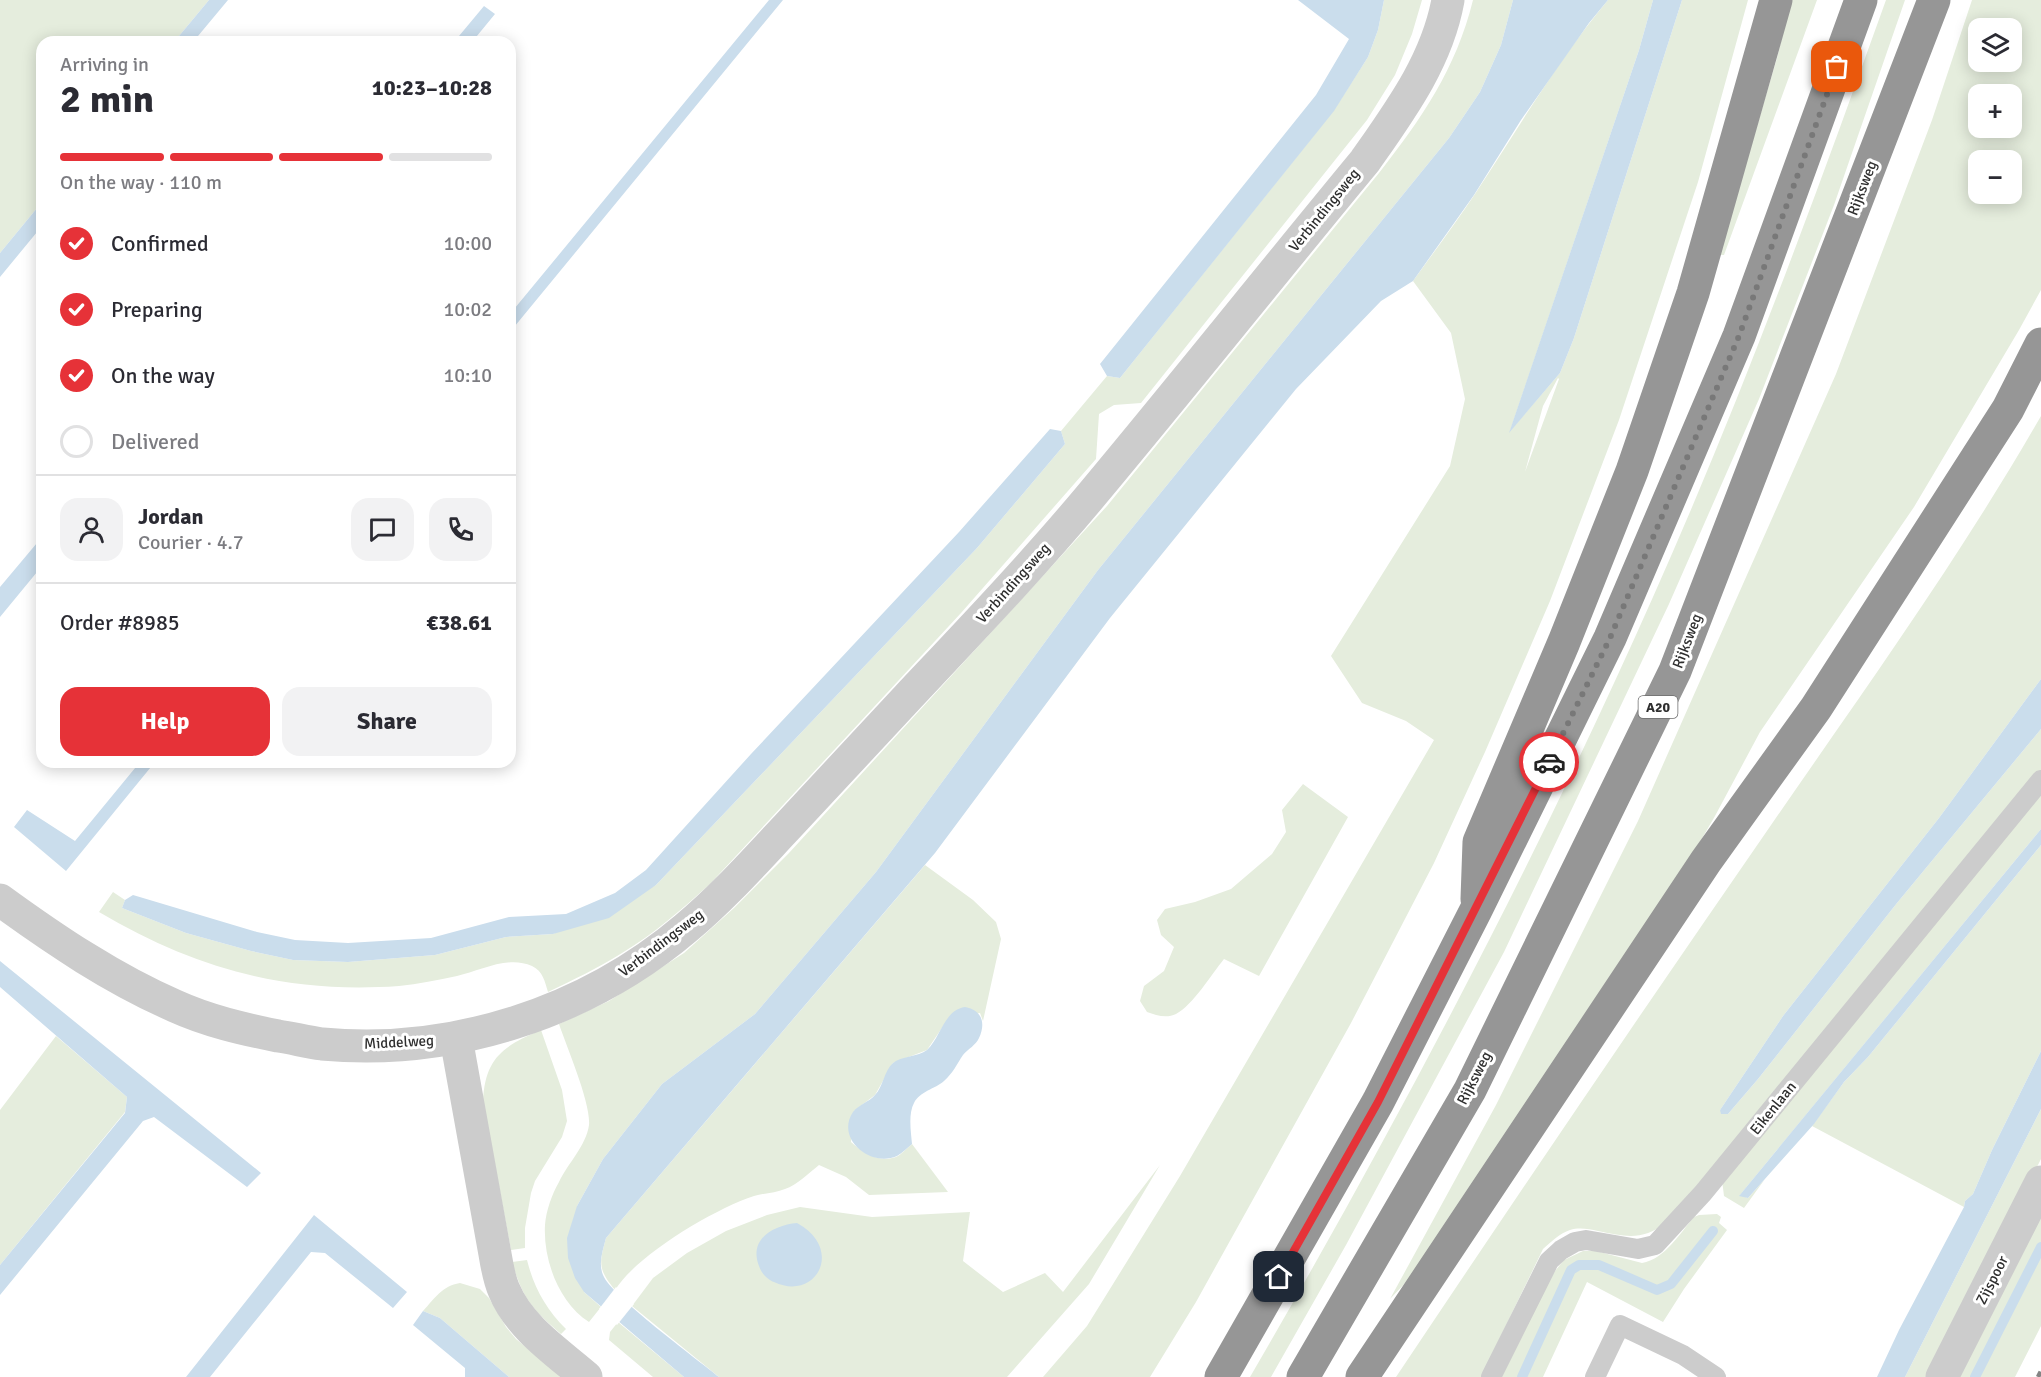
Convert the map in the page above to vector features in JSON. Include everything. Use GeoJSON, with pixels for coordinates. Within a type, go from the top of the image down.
{"type":"FeatureCollection","features":[{"type":"Feature","properties":{"kind":"highway"},"geometry":{"type":"LineString","coordinates":[[1476,910],[1479,842],[1564,642],[1632,471],[1693,293],[1776,0]]}},
{"type":"Feature","properties":{"kind":"highway"},"geometry":{"type":"LineString","coordinates":[[1221,1377],[1378,1102],[1610,638],[1739,336],[1861,0]]}},
{"type":"Feature","properties":{"kind":"highway","name":"Rijksweg"},"geometry":{"type":"LineString","coordinates":[[1303,1377],[1470,1090],[1675,672],[1934,0]]}},
{"type":"Feature","properties":{"kind":"highway"},"geometry":{"type":"LineString","coordinates":[[1362,1377],[1706,861],[1816,708],[2008,409],[2041,344]]}},
{"type":"Feature","properties":{"kind":"street","name":"Verbindingsweg"},"geometry":{"type":"LineString","coordinates":[[456,1038],[526,1019],[575,1000],[603,986],[650,956],[685,929],[756,861],[989,610],[1092,495],[1365,161],[1400,112],[1429,62],[1445,16],[1448,0]]}},
{"type":"Feature","properties":{"kind":"street","name":"Middelweg"},"geometry":{"type":"LineString","coordinates":[[0,900],[44,932],[110,973],[176,1007],[238,1028],[321,1044],[384,1045],[456,1038],[503,1289],[513,1309],[532,1330],[586,1377]]}},
{"type":"Feature","properties":{"kind":"street","name":"Zijspoor"},"geometry":{"type":"LineString","coordinates":[[1942,1377],[2041,1182]]}},
{"type":"Feature","properties":{"kind":"lane","name":"Eikenlaan"},"geometry":{"type":"LineString","coordinates":[[1491,1377],[1549,1261],[1560,1250],[1575,1242],[1586,1240],[1638,1249],[1655,1245],[1703,1193],[2041,780]]}},
{"type":"Feature","properties":{"kind":"lane"},"geometry":{"type":"LineString","coordinates":[[1595,1377],[1620,1325],[1683,1355],[1716,1377]]}},
{"type":"Feature","properties":{"kind":"green space"},"geometry":{"type":"Polygon","coordinates":[[[0,0],[209,0],[179,36],[36,36],[36,209],[0,253],[0,0]]]}},
{"type":"Feature","properties":{"kind":"green space"},"geometry":{"type":"Polygon","coordinates":[[[1384,0],[1422,0],[1412,34],[1395,75],[1367,120],[1141,403],[1114,405],[1099,414],[1096,459],[961,613],[710,884],[634,946],[548,992],[543,977],[536,968],[513,962],[457,976],[399,986],[318,986],[280,981],[207,963],[135,932],[99,912],[113,892],[125,900],[122,908],[186,933],[293,960],[348,962],[435,955],[506,937],[553,934],[656,885],[977,548],[1065,444],[1061,431],[1107,376],[1120,378],[1334,110],[1368,57],[1378,30],[1384,0]]]}},
{"type":"Feature","properties":{"kind":"green space"},"geometry":{"type":"Polygon","coordinates":[[[1473,0],[1513,0],[1501,45],[1480,92],[1449,138],[1098,570],[876,872],[755,1014],[662,1084],[603,1159],[577,1206],[584,1292],[601,1307],[589,1322],[578,1314],[561,1292],[550,1266],[545,1238],[545,1225],[552,1197],[584,1140],[589,1125],[586,1103],[559,1024],[609,1001],[684,953],[734,908],[789,853],[1107,506],[1379,173],[1409,132],[1447,71],[1466,25],[1473,0]]]}},
{"type":"Feature","properties":{"kind":"green space"},"geometry":{"type":"Polygon","coordinates":[[[1608,0],[1653,0],[1639,50],[1510,431],[1560,373],[1574,338],[1682,0],[1748,0],[1698,182],[1619,420],[1550,601],[1434,863],[1351,1023],[1196,1302],[1150,1377],[1043,1377],[1087,1326],[1180,1176],[1434,740],[1406,721],[1362,703],[1331,656],[1450,466],[1465,399],[1451,333],[1413,281],[1589,23],[1608,0]],[[1559,379],[1543,406],[1525,472],[1559,379]]]}},
{"type":"Feature","properties":{"kind":"green space"},"geometry":{"type":"Polygon","coordinates":[[[1791,0],[1817,0],[1724,255],[1719,255],[1777,58],[1791,0]]]}},
{"type":"Feature","properties":{"kind":"green space"},"geometry":{"type":"Polygon","coordinates":[[[1886,0],[1905,0],[1834,205],[1759,399],[1669,604],[1504,952],[1346,1245],[1271,1377],[1250,1377],[1411,1090],[1512,895],[1608,697],[1685,524],[1746,375],[1804,226],[1886,0]]]}},
{"type":"Feature","properties":{"kind":"green space"},"geometry":{"type":"Polygon","coordinates":[[[1972,0],[2041,0],[2041,290],[1914,507],[1760,732],[1665,902],[1409,1279],[1390,1299],[1496,1105],[1638,821],[1836,374],[1932,120],[1972,0]]]}},
{"type":"Feature","properties":{"kind":"green space"},"geometry":{"type":"Polygon","coordinates":[[[2041,416],[2041,679],[1939,818],[1783,1016],[1720,1110],[1728,1114],[1758,1079],[1897,903],[2041,729],[2041,771],[1668,1222],[1650,1232],[1634,1236],[1580,1228],[1563,1233],[1543,1249],[1481,1377],[1396,1377],[1628,1033],[1909,625],[1977,522],[2041,416]]]}},
{"type":"Feature","properties":{"kind":"green space"},"geometry":{"type":"Polygon","coordinates":[[[1303,784],[1348,817],[1259,976],[1224,959],[1182,1010],[1169,1016],[1147,1012],[1140,1001],[1144,986],[1164,971],[1174,947],[1161,935],[1157,920],[1165,909],[1195,902],[1231,889],[1272,854],[1286,832],[1282,810],[1303,784]]]}},
{"type":"Feature","properties":{"kind":"green space"},"geometry":{"type":"Polygon","coordinates":[[[2041,789],[2041,829],[1740,1195],[1748,1198],[1765,1179],[1744,1208],[1724,1196],[1722,1180],[2041,789]]]}},
{"type":"Feature","properties":{"kind":"green space"},"geometry":{"type":"Polygon","coordinates":[[[2041,845],[2041,1051],[1973,1194],[1965,1201],[1964,1207],[1812,1126],[1844,1082],[1868,1057],[2041,845]]]}},
{"type":"Feature","properties":{"kind":"green space"},"geometry":{"type":"Polygon","coordinates":[[[925,865],[973,900],[996,922],[1001,939],[983,1021],[980,1013],[948,1019],[927,1050],[893,1063],[875,1095],[854,1111],[851,1142],[866,1153],[884,1159],[898,1156],[912,1144],[948,1192],[869,1195],[846,1177],[819,1165],[789,1187],[737,1202],[698,1222],[640,1262],[615,1290],[605,1277],[602,1266],[601,1260],[606,1238],[925,865]]]}},
{"type":"Feature","properties":{"kind":"green space"},"geometry":{"type":"Polygon","coordinates":[[[541,1030],[562,1090],[567,1121],[562,1137],[535,1181],[531,1193],[525,1228],[525,1248],[511,1250],[483,1101],[485,1086],[492,1064],[498,1055],[516,1042],[541,1030]]]}},
{"type":"Feature","properties":{"kind":"green space"},"geometry":{"type":"Polygon","coordinates":[[[56,1036],[127,1097],[125,1112],[0,1265],[0,1110],[56,1036]]]}},
{"type":"Feature","properties":{"kind":"green space"},"geometry":{"type":"Polygon","coordinates":[[[2041,1109],[2041,1159],[1930,1377],[1905,1377],[2041,1109]]]}},
{"type":"Feature","properties":{"kind":"green space"},"geometry":{"type":"Polygon","coordinates":[[[1160,1165],[1089,1284],[1007,1377],[719,1377],[632,1306],[653,1278],[687,1253],[726,1231],[767,1215],[800,1207],[872,1217],[970,1212],[963,1261],[1003,1292],[1045,1273],[1063,1292],[1160,1165]]]}},
{"type":"Feature","properties":{"kind":"green space"},"geometry":{"type":"Polygon","coordinates":[[[2041,1213],[2041,1326],[2015,1377],[1958,1377],[2041,1213]]]}},
{"type":"Feature","properties":{"kind":"green space"},"geometry":{"type":"Polygon","coordinates":[[[1717,1214],[1721,1217],[1719,1223],[1727,1230],[1663,1322],[1587,1282],[1543,1377],[1501,1377],[1538,1301],[1564,1260],[1583,1251],[1596,1251],[1642,1263],[1650,1261],[1665,1251],[1694,1217],[1717,1214]]]}},
{"type":"Feature","properties":{"kind":"green space"},"geometry":{"type":"Polygon","coordinates":[[[527,1260],[542,1298],[552,1314],[566,1329],[561,1334],[536,1310],[520,1285],[512,1262],[527,1260]]]}},
{"type":"Feature","properties":{"kind":"green space"},"geometry":{"type":"Polygon","coordinates":[[[460,1283],[480,1289],[489,1298],[516,1339],[562,1377],[509,1377],[440,1318],[423,1311],[444,1290],[460,1283]]]}},
{"type":"Feature","properties":{"kind":"green space"},"geometry":{"type":"Polygon","coordinates":[[[618,1322],[684,1377],[653,1377],[609,1340],[610,1332],[618,1322]]]}},
{"type":"Feature","properties":{"kind":"water"},"geometry":{"type":"Polygon","coordinates":[[[209,0],[228,0],[198,36],[179,36],[209,0]]]}},
{"type":"Feature","properties":{"kind":"water"},"geometry":{"type":"Polygon","coordinates":[[[769,0],[783,0],[516,325],[516,307],[769,0]]]}},
{"type":"Feature","properties":{"kind":"water"},"geometry":{"type":"Polygon","coordinates":[[[1298,0],[1384,0],[1378,30],[1368,57],[1334,111],[1120,378],[1107,376],[1100,364],[1316,95],[1349,39],[1298,0]]]}},
{"type":"Feature","properties":{"kind":"water"},"geometry":{"type":"Polygon","coordinates":[[[1513,0],[1608,0],[1589,23],[1521,120],[1474,195],[1413,281],[1381,301],[1296,389],[1110,618],[935,853],[606,1238],[601,1266],[609,1285],[637,1312],[719,1377],[684,1377],[584,1292],[575,1278],[568,1258],[567,1238],[577,1206],[603,1159],[662,1084],[755,1014],[876,872],[1098,570],[1449,138],[1480,92],[1501,45],[1513,0]]]}},
{"type":"Feature","properties":{"kind":"water"},"geometry":{"type":"Polygon","coordinates":[[[1653,0],[1682,0],[1574,338],[1560,373],[1509,433],[1639,50],[1653,0]]]}},
{"type":"Feature","properties":{"kind":"water"},"geometry":{"type":"Polygon","coordinates":[[[484,6],[495,14],[477,36],[459,36],[484,6]]]}},
{"type":"Feature","properties":{"kind":"water"},"geometry":{"type":"Polygon","coordinates":[[[36,209],[36,233],[0,277],[0,253],[36,209]]]}},
{"type":"Feature","properties":{"kind":"water"},"geometry":{"type":"Polygon","coordinates":[[[1050,429],[1061,431],[1065,444],[977,548],[656,885],[609,918],[553,934],[506,937],[435,955],[348,962],[293,960],[251,951],[186,933],[122,908],[125,900],[133,895],[257,932],[295,940],[348,943],[431,938],[509,917],[566,914],[615,893],[646,870],[959,532],[1050,429]]]}},
{"type":"Feature","properties":{"kind":"water"},"geometry":{"type":"Polygon","coordinates":[[[36,544],[36,573],[0,617],[0,587],[36,544]]]}},
{"type":"Feature","properties":{"kind":"water"},"geometry":{"type":"Polygon","coordinates":[[[2041,679],[2041,729],[1897,903],[1758,1079],[1728,1114],[1721,1114],[1720,1110],[1783,1016],[1939,818],[2041,679]]]}},
{"type":"Feature","properties":{"kind":"water"},"geometry":{"type":"Polygon","coordinates":[[[135,768],[150,768],[66,871],[14,827],[27,810],[75,841],[135,768]]]}},
{"type":"Feature","properties":{"kind":"water"},"geometry":{"type":"Polygon","coordinates":[[[2041,829],[2041,845],[1868,1057],[1844,1082],[1814,1124],[1748,1198],[1739,1196],[2041,829]]]}},
{"type":"Feature","properties":{"kind":"water"},"geometry":{"type":"Polygon","coordinates":[[[0,961],[261,1173],[247,1187],[154,1117],[143,1121],[0,1295],[0,1265],[125,1113],[127,1097],[0,987],[0,961]]]}},
{"type":"Feature","properties":{"kind":"water"},"geometry":{"type":"Polygon","coordinates":[[[965,1007],[975,1011],[981,1018],[982,1027],[979,1038],[963,1055],[947,1078],[920,1096],[914,1103],[910,1118],[912,1144],[897,1156],[887,1159],[877,1158],[858,1149],[849,1132],[849,1122],[853,1112],[875,1095],[893,1063],[927,1050],[947,1018],[958,1009],[965,1007]]]}},
{"type":"Feature","properties":{"kind":"water"},"geometry":{"type":"Polygon","coordinates":[[[2041,1051],[2041,1109],[1905,1377],[1877,1377],[1965,1201],[1973,1194],[2041,1051]]]}},
{"type":"Feature","properties":{"kind":"water"},"geometry":{"type":"Polygon","coordinates":[[[314,1215],[407,1292],[393,1308],[325,1253],[311,1252],[210,1377],[186,1377],[314,1215]]]}},
{"type":"Feature","properties":{"kind":"water"},"geometry":{"type":"Polygon","coordinates":[[[797,1223],[812,1234],[820,1246],[822,1258],[819,1270],[812,1279],[802,1285],[789,1286],[772,1281],[763,1274],[759,1266],[757,1248],[760,1241],[772,1230],[797,1223]]]}},
{"type":"Feature","properties":{"kind":"water"},"geometry":{"type":"Polygon","coordinates":[[[423,1311],[440,1318],[509,1377],[465,1377],[465,1368],[413,1325],[423,1311]]]}},
{"type":"Feature","properties":{"kind":"pier"},"geometry":{"type":"Polygon","coordinates":[[[616,1287],[634,1304],[617,1325],[599,1309],[616,1287]]]}},
{"type":"Feature","properties":{"kind":"waterway"},"geometry":{"type":"LineString","coordinates":[[1522,1377],[1571,1270],[1579,1265],[1599,1265],[1657,1290],[1671,1284],[1713,1231]]}},
{"type":"Feature","properties":{"kind":"waterway"},"geometry":{"type":"LineString","coordinates":[[1975,1377],[2041,1247]]}},
{"type":"Feature","properties":{"kind":"railway"},"geometry":{"type":"LineString","coordinates":[[2038,1377],[2041,1371]]}},
{"type":"Feature","properties":{"kind":"way so far"},"geometry":{"type":"LineString","coordinates":[[1549,762],[1610,638],[1739,336],[1837,67]]}},
{"type":"Feature","properties":{"kind":"route"},"geometry":{"type":"LineString","coordinates":[[1279,1277],[1378,1102],[1549,762]]}}]}
